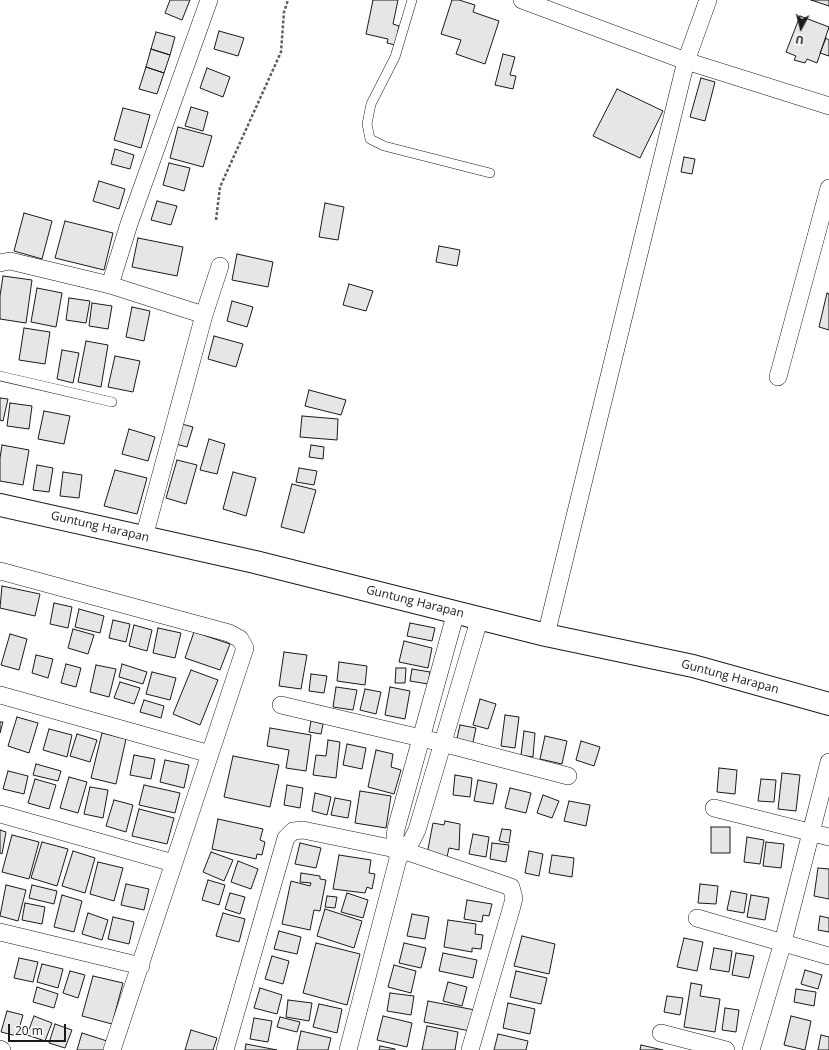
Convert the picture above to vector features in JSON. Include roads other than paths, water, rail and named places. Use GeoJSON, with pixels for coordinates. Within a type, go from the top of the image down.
{"type":"FeatureCollection","features":[{"type":"Feature","properties":{"kind":"street"},"geometry":{"type":"LineString","coordinates":[[110,285],[129,224],[209,0]]}},
{"type":"Feature","properties":{"kind":"street"},"geometry":{"type":"LineString","coordinates":[[522,0],[686,61],[829,106]]}},
{"type":"Feature","properties":{"kind":"street"},"geometry":{"type":"LineString","coordinates":[[546,635],[686,61],[708,0]]}},
{"type":"Feature","properties":{"kind":"street"},"geometry":{"type":"LineString","coordinates":[[778,377],[829,188]]}},
{"type":"Feature","properties":{"kind":"street"},"geometry":{"type":"LineString","coordinates":[[0,263],[10,261],[110,285],[204,315]]}},
{"type":"Feature","properties":{"kind":"street"},"geometry":{"type":"LineString","coordinates":[[144,537],[204,315],[220,266]]}},
{"type":"Feature","properties":{"kind":"street","name":"Guntung Harapan"},"geometry":{"type":"LineString","coordinates":[[0,505],[255,562],[480,617],[546,635],[693,666],[829,704]]}},
{"type":"Feature","properties":{"kind":"street"},"geometry":{"type":"LineString","coordinates":[[0,571],[230,633],[240,639],[245,648],[245,652],[173,863],[141,966],[112,1050]]}},
{"type":"Feature","properties":{"kind":"street"},"geometry":{"type":"LineString","coordinates":[[400,853],[396,830],[420,738],[456,612]]}},
{"type":"Feature","properties":{"kind":"street"},"geometry":{"type":"LineString","coordinates":[[348,1050],[400,853],[417,830],[480,617]]}},
{"type":"Feature","properties":{"kind":"street"},"geometry":{"type":"LineString","coordinates":[[0,695],[210,754]]}},
{"type":"Feature","properties":{"kind":"street"},"geometry":{"type":"LineString","coordinates":[[281,705],[442,743],[568,776]]}},
{"type":"Feature","properties":{"kind":"street"},"geometry":{"type":"LineString","coordinates":[[751,1050],[782,942],[829,762]]}},
{"type":"Feature","properties":{"kind":"street"},"geometry":{"type":"LineString","coordinates":[[714,808],[811,833],[829,836]]}},
{"type":"Feature","properties":{"kind":"street"},"geometry":{"type":"LineString","coordinates":[[0,814],[173,863]]}},
{"type":"Feature","properties":{"kind":"street"},"geometry":{"type":"LineString","coordinates":[[225,1050],[286,838],[289,833],[303,830],[400,853],[506,884],[512,890],[514,898],[512,906],[470,1050]]}},
{"type":"Feature","properties":{"kind":"street"},"geometry":{"type":"LineString","coordinates":[[698,918],[829,956]]}},
{"type":"Feature","properties":{"kind":"street"},"geometry":{"type":"LineString","coordinates":[[0,932],[141,966]]}},
{"type":"Feature","properties":{"kind":"street"},"geometry":{"type":"LineString","coordinates":[[661,1033],[726,1050]]}},
{"type":"Feature","properties":{"kind":"lane"},"geometry":{"type":"LineString","coordinates":[[412,0],[395,56],[371,104],[367,124],[370,140],[384,146],[490,174]]}},
{"type":"Feature","properties":{"kind":"lane"},"geometry":{"type":"LineString","coordinates":[[0,376],[112,402]]}}]}
